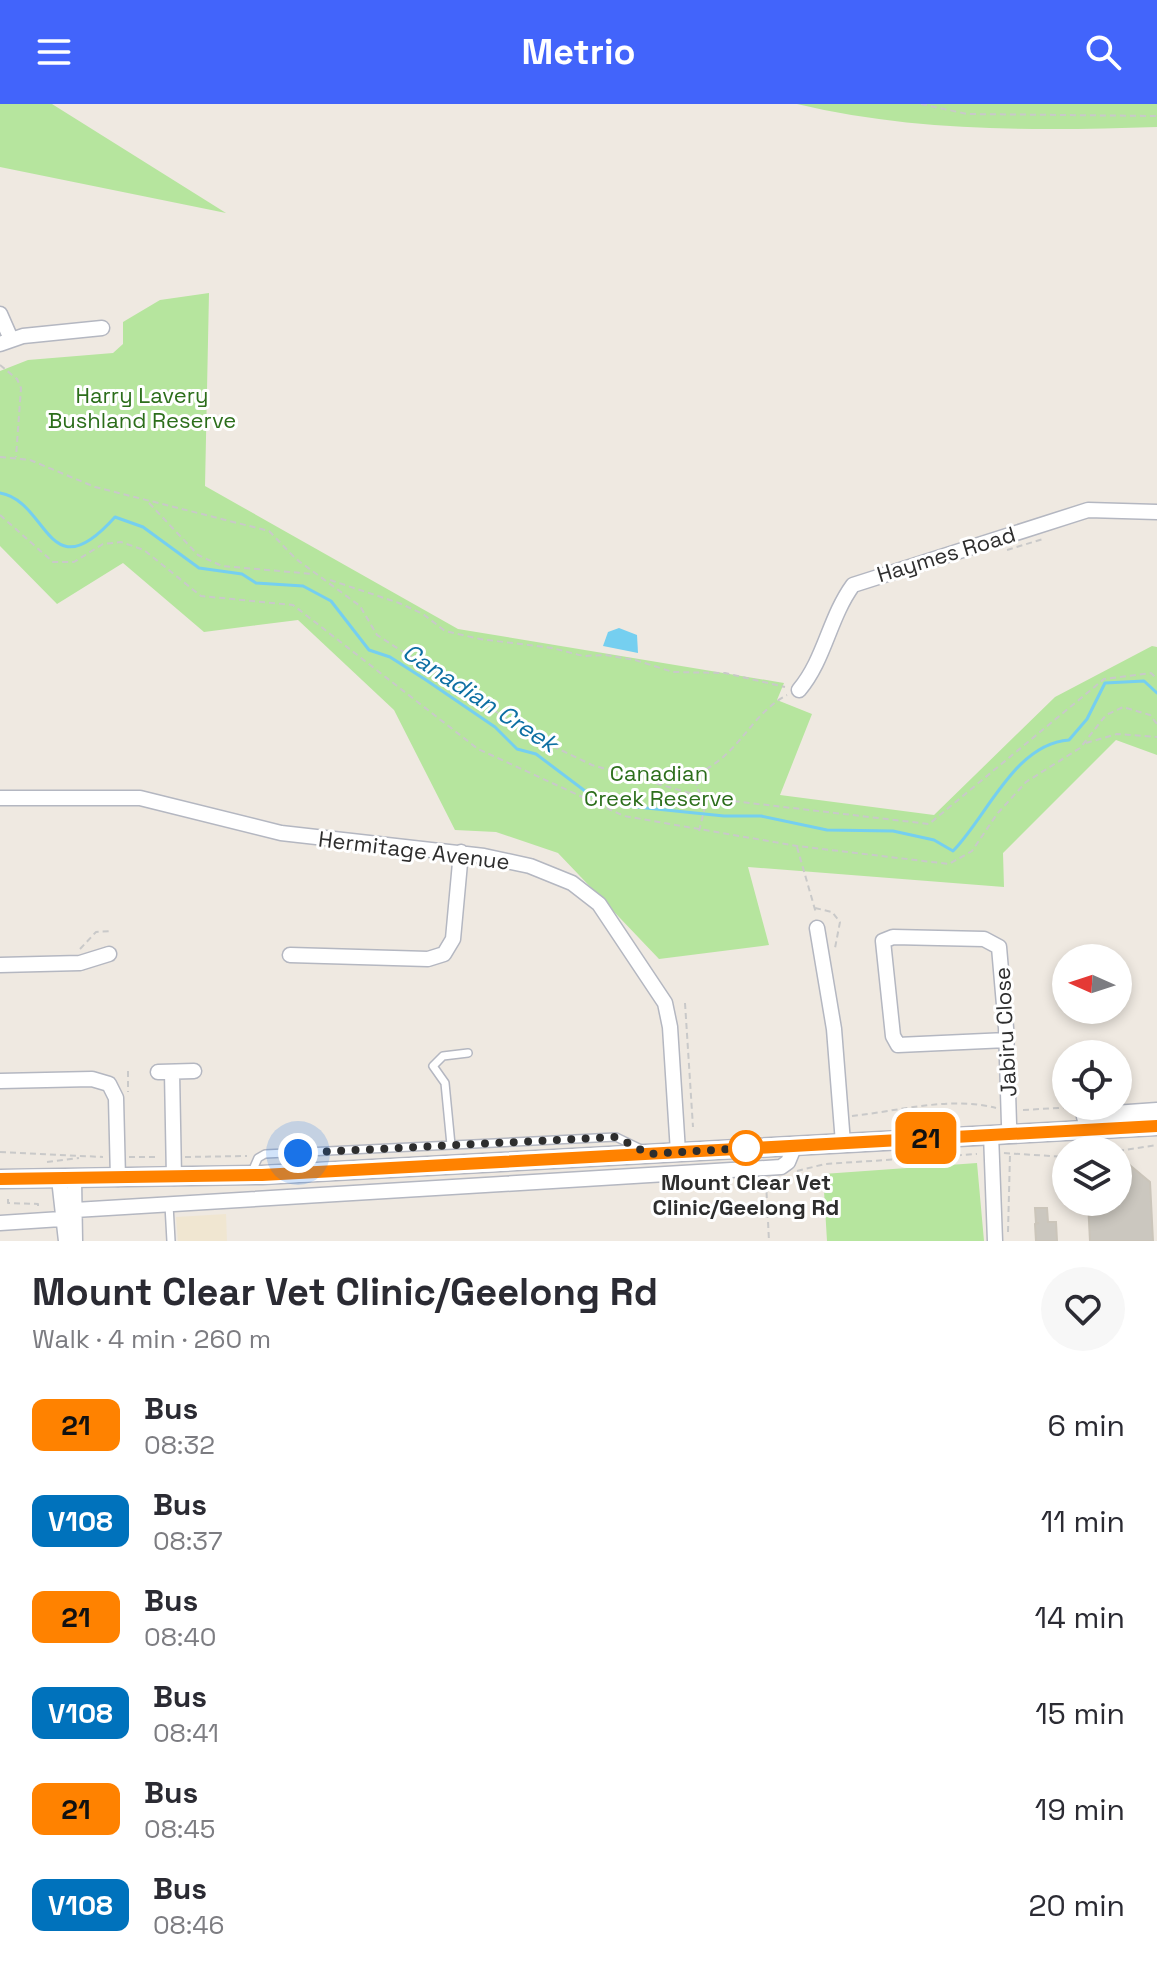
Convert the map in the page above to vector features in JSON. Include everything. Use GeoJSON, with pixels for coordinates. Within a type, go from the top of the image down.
{"type":"FeatureCollection","features":[{"type":"Feature","properties":{"kind":"main road"},"geometry":{"type":"LineString","coordinates":[[0,1179],[250,1176],[843,1143],[1157,1112]]}},
{"type":"Feature","properties":{"kind":"main road"},"geometry":{"type":"LineString","coordinates":[[1000,1129],[1157,1126]]}},
{"type":"Feature","properties":{"kind":"street"},"geometry":{"type":"LineString","coordinates":[[0,314],[6,342],[102,328]]}},
{"type":"Feature","properties":{"kind":"street","name":"Haymes Road"},"geometry":{"type":"LineString","coordinates":[[792,693],[814,673],[844,597],[853,585],[1088,510],[1157,512]]}},
{"type":"Feature","properties":{"kind":"street","name":"Hermitage Avenue"},"geometry":{"type":"LineString","coordinates":[[0,798],[133,797],[281,833],[461,852],[543,871],[577,886],[599,904],[627,950],[657,988],[667,1009],[678,1152]]}},
{"type":"Feature","properties":{"kind":"street"},"geometry":{"type":"LineString","coordinates":[[290,955],[428,959],[442,955],[453,939],[461,852]]}},
{"type":"Feature","properties":{"kind":"street"},"geometry":{"type":"LineString","coordinates":[[817,928],[834,1029],[843,1143]]}},
{"type":"Feature","properties":{"kind":"street","name":"Jabiru Close"},"geometry":{"type":"LineString","coordinates":[[995,1241],[992,1153],[1000,1129],[1007,1040],[1001,953],[995,943],[982,939],[893,937],[883,941],[881,948],[893,1036],[899,1045],[1007,1040]]}},
{"type":"Feature","properties":{"kind":"street"},"geometry":{"type":"LineString","coordinates":[[0,965],[77,964],[109,954]]}},
{"type":"Feature","properties":{"kind":"street"},"geometry":{"type":"LineString","coordinates":[[174,1178],[165,1072],[194,1071]]}},
{"type":"Feature","properties":{"kind":"street"},"geometry":{"type":"LineString","coordinates":[[0,1081],[92,1079],[109,1084],[116,1098],[118,1179]]}},
{"type":"Feature","properties":{"kind":"street"},"geometry":{"type":"LineString","coordinates":[[0,1223],[169,1205],[784,1166],[795,1145]]}},
{"type":"Feature","properties":{"kind":"street"},"geometry":{"type":"LineString","coordinates":[[750,1169],[768,1163],[769,1147]]}},
{"type":"Feature","properties":{"kind":"street"},"geometry":{"type":"LineString","coordinates":[[66,1241],[67,1179]]}},
{"type":"Feature","properties":{"kind":"street"},"geometry":{"type":"LineString","coordinates":[[68,1214],[75,1241]]}},
{"type":"Feature","properties":{"kind":"lane"},"geometry":{"type":"LineString","coordinates":[[451,1145],[445,1083],[433,1066],[443,1056],[468,1053]]}},
{"type":"Feature","properties":{"kind":"lane"},"geometry":{"type":"LineString","coordinates":[[250,1176],[258,1158],[265,1154],[609,1137],[623,1138],[649,1154]]}},
{"type":"Feature","properties":{"kind":"lane"},"geometry":{"type":"LineString","coordinates":[[169,1205],[171,1241]]}},
{"type":"Feature","properties":{"kind":"path"},"geometry":{"type":"LineString","coordinates":[[921,104],[967,114],[1157,116]]}},
{"type":"Feature","properties":{"kind":"path"},"geometry":{"type":"LineString","coordinates":[[0,365],[17,379],[21,388],[16,459]]}},
{"type":"Feature","properties":{"kind":"path"},"geometry":{"type":"LineString","coordinates":[[0,457],[34,461],[69,478],[146,501],[269,531],[314,574]]}},
{"type":"Feature","properties":{"kind":"path"},"geometry":{"type":"LineString","coordinates":[[146,501],[198,555],[222,566],[314,574],[399,603],[423,614],[445,631],[480,639],[552,648],[583,656],[605,655],[635,660],[673,672],[725,673],[792,693]]}},
{"type":"Feature","properties":{"kind":"path"},"geometry":{"type":"LineString","coordinates":[[0,515],[53,562],[74,562],[103,544],[121,542],[144,550],[201,596],[293,605],[478,749],[624,816],[699,831],[949,864],[972,851],[997,814],[1026,782],[1085,743],[1117,734],[1157,737]]}},
{"type":"Feature","properties":{"kind":"path"},"geometry":{"type":"LineString","coordinates":[[995,553],[1045,538]]}},
{"type":"Feature","properties":{"kind":"path"},"geometry":{"type":"LineString","coordinates":[[329,580],[360,606],[377,635],[540,740],[592,765],[707,798],[929,824],[1104,679],[1151,673],[1157,679]]}},
{"type":"Feature","properties":{"kind":"path"},"geometry":{"type":"LineString","coordinates":[[702,796],[696,787],[701,772],[723,761],[767,707],[792,693]]}},
{"type":"Feature","properties":{"kind":"path"},"geometry":{"type":"LineString","coordinates":[[1085,743],[1106,715],[1123,707],[1140,711],[1157,724]]}},
{"type":"Feature","properties":{"kind":"path"},"geometry":{"type":"LineString","coordinates":[[699,831],[707,798]]}},
{"type":"Feature","properties":{"kind":"path"},"geometry":{"type":"LineString","coordinates":[[797,846],[815,908],[817,928]]}},
{"type":"Feature","properties":{"kind":"path"},"geometry":{"type":"LineString","coordinates":[[80,949],[96,932],[111,931]]}},
{"type":"Feature","properties":{"kind":"path"},"geometry":{"type":"LineString","coordinates":[[685,1003],[693,1127]]}},
{"type":"Feature","properties":{"kind":"path"},"geometry":{"type":"LineString","coordinates":[[1132,1149],[1157,1145]]}},
{"type":"Feature","properties":{"kind":"path"},"geometry":{"type":"LineString","coordinates":[[0,1152],[79,1157],[79,1160],[47,1162]]}},
{"type":"Feature","properties":{"kind":"path"},"geometry":{"type":"LineString","coordinates":[[791,1173],[825,1164],[992,1153],[1052,1156]]}},
{"type":"Feature","properties":{"kind":"path"},"geometry":{"type":"LineString","coordinates":[[1008,1241],[1010,1153]]}},
{"type":"Feature","properties":{"kind":"path"},"geometry":{"type":"LineString","coordinates":[[174,1157],[254,1156]]}},
{"type":"Feature","properties":{"kind":"path"},"geometry":{"type":"LineString","coordinates":[[769,1241],[765,1178],[774,1177]]}},
{"type":"Feature","properties":{"kind":"shaded area"},"geometry":{"type":"Polygon","coordinates":[[[226,1214],[227,1241],[178,1241],[176,1217],[226,1214]]]}},
{"type":"Feature","properties":{"kind":"green space"},"geometry":{"type":"Polygon","coordinates":[[[0,104],[52,104],[226,213],[0,167],[0,104]]]}},
{"type":"Feature","properties":{"kind":"green space"},"geometry":{"type":"Polygon","coordinates":[[[797,104],[1157,104],[1157,127],[976,128],[886,120],[797,104]]]}},
{"type":"Feature","properties":{"kind":"green space","name":"Canadian Creek Reserve"},"geometry":{"type":"Polygon","coordinates":[[[209,293],[205,486],[458,629],[784,683],[777,700],[812,714],[780,795],[934,815],[1055,697],[1152,646],[1157,647],[1157,755],[1116,740],[1003,853],[1004,887],[748,867],[769,945],[659,959],[558,853],[496,832],[455,830],[394,710],[298,620],[204,632],[123,563],[57,604],[0,546],[0,371],[28,360],[113,353],[123,344],[123,322],[160,300],[209,293]]]}},
{"type":"Feature","properties":{"kind":"green space"},"geometry":{"type":"Polygon","coordinates":[[[977,1163],[984,1241],[827,1241],[823,1174],[977,1163]]]}},
{"type":"Feature","properties":{"kind":"water"},"geometry":{"type":"Polygon","coordinates":[[[619,628],[637,635],[638,653],[603,646],[608,632],[619,628]]]}},
{"type":"Feature","properties":{"kind":"building"},"geometry":{"type":"Polygon","coordinates":[[[1132,1167],[1150,1182],[1153,1241],[1090,1241],[1089,1216],[1132,1216],[1132,1167]]]}},
{"type":"Feature","properties":{"kind":"building"},"geometry":{"type":"Polygon","coordinates":[[[1035,1208],[1047,1208],[1048,1222],[1056,1222],[1057,1241],[1036,1241],[1035,1224],[1039,1223],[1036,1223],[1035,1208]]]}},
{"type":"Feature","properties":{"kind":"waterway","name":"Canadian Creek"},"geometry":{"type":"LineString","coordinates":[[0,493],[16,499],[62,545],[75,546],[93,538],[115,517],[143,527],[199,568],[242,574],[256,583],[303,586],[331,601],[369,650],[390,657],[426,680],[495,727],[517,749],[536,754],[589,794],[627,806],[724,816],[761,816],[827,830],[893,831],[934,840],[953,851],[1017,768],[1032,754],[1069,740],[1087,719],[1105,683],[1144,681],[1157,693]]}},
{"type":"Feature","properties":{"kind":"bus line","name":"21"},"geometry":{"type":"LineString","coordinates":[[0,1179],[262,1175],[1157,1126]]}},
{"type":"Feature","properties":{"kind":"place","name":"Mount Clear Vet Clinic/Geelong Rd"},"geometry":{"type":"Point","coordinates":[746,1148]}},
{"type":"Feature","properties":{"kind":"route"},"geometry":{"type":"LineString","coordinates":[[298,1153],[616,1137],[649,1154],[746,1148]]}},
{"type":"Feature","properties":{"kind":"park label","name":"Harry Lavery Bushland Reserve"},"geometry":{"type":"Point","coordinates":[142,408]}}]}
